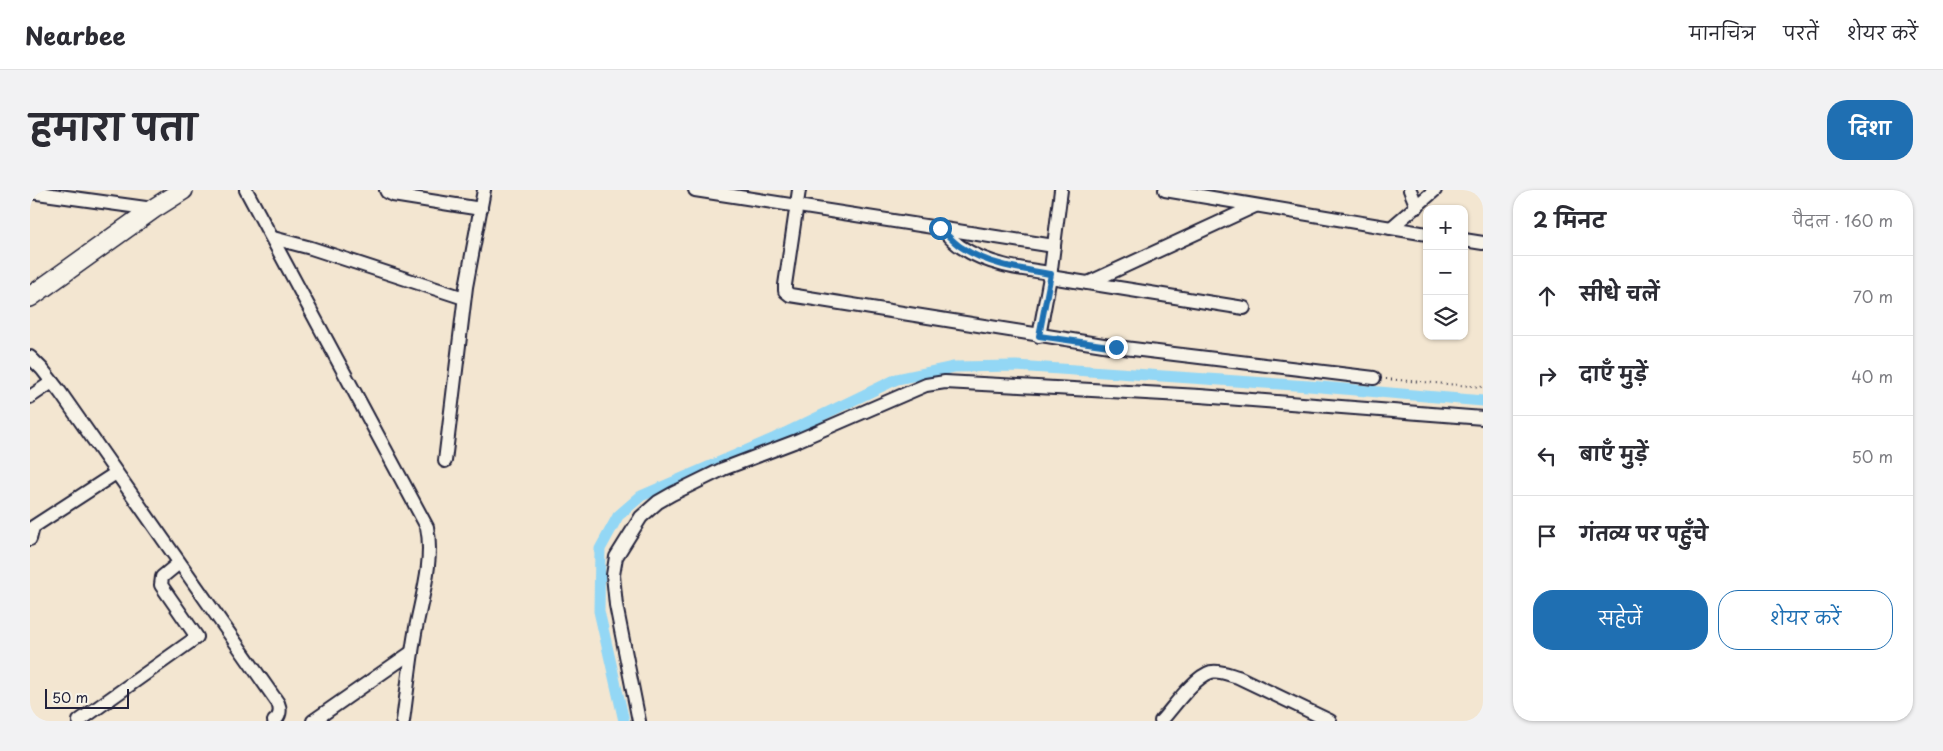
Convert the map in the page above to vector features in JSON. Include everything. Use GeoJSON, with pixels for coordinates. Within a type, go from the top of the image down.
{"type":"FeatureCollection","features":[{"type":"Feature","properties":{"kind":"highway"},"geometry":{"type":"LineString","coordinates":[[30,297],[153,209],[183,190]]}},
{"type":"Feature","properties":{"kind":"street"},"geometry":{"type":"LineString","coordinates":[[246,190],[427,527],[430,540],[429,555],[412,652],[403,721]]}},
{"type":"Feature","properties":{"kind":"street"},"geometry":{"type":"LineString","coordinates":[[386,190],[393,195],[481,209]]}},
{"type":"Feature","properties":{"kind":"street"},"geometry":{"type":"LineString","coordinates":[[445,461],[464,298],[484,190]]}},
{"type":"Feature","properties":{"kind":"street"},"geometry":{"type":"LineString","coordinates":[[695,190],[1054,246]]}},
{"type":"Feature","properties":{"kind":"street"},"geometry":{"type":"LineString","coordinates":[[799,190],[785,284],[785,291],[790,295],[1116,347],[1374,378]]}},
{"type":"Feature","properties":{"kind":"street"},"geometry":{"type":"LineString","coordinates":[[1039,336],[1051,275],[1061,190]]}},
{"type":"Feature","properties":{"kind":"street"},"geometry":{"type":"LineString","coordinates":[[1165,190],[1423,233]]}},
{"type":"Feature","properties":{"kind":"street"},"geometry":{"type":"LineString","coordinates":[[1410,190],[1417,207]]}},
{"type":"Feature","properties":{"kind":"street"},"geometry":{"type":"LineString","coordinates":[[1391,228],[1435,190]]}},
{"type":"Feature","properties":{"kind":"street"},"geometry":{"type":"LineString","coordinates":[[30,192],[153,209]]}},
{"type":"Feature","properties":{"kind":"street"},"geometry":{"type":"LineString","coordinates":[[1088,283],[1256,206]]}},
{"type":"Feature","properties":{"kind":"street"},"geometry":{"type":"LineString","coordinates":[[940,228],[960,246],[981,257],[1006,266],[1088,283],[1244,308]]}},
{"type":"Feature","properties":{"kind":"street"},"geometry":{"type":"LineString","coordinates":[[273,238],[311,248],[464,298]]}},
{"type":"Feature","properties":{"kind":"street"},"geometry":{"type":"LineString","coordinates":[[1468,241],[1483,243]]}},
{"type":"Feature","properties":{"kind":"street"},"geometry":{"type":"LineString","coordinates":[[30,357],[52,382],[278,703],[280,712],[278,718],[274,721]]}},
{"type":"Feature","properties":{"kind":"street"},"geometry":{"type":"LineString","coordinates":[[30,397],[52,382]]}},
{"type":"Feature","properties":{"kind":"street"},"geometry":{"type":"LineString","coordinates":[[638,721],[616,604],[613,575],[616,557],[641,517],[658,502],[672,494],[742,460],[794,442],[908,391],[926,385],[945,382],[1200,396],[1483,418]]}},
{"type":"Feature","properties":{"kind":"street"},"geometry":{"type":"LineString","coordinates":[[30,539],[33,527],[116,473]]}},
{"type":"Feature","properties":{"kind":"street"},"geometry":{"type":"LineString","coordinates":[[79,721],[197,637],[160,585],[162,576],[179,563]]}},
{"type":"Feature","properties":{"kind":"street"},"geometry":{"type":"LineString","coordinates":[[313,721],[412,652]]}},
{"type":"Feature","properties":{"kind":"street"},"geometry":{"type":"LineString","coordinates":[[1162,721],[1188,690],[1202,677],[1212,672],[1222,672],[1238,677],[1330,721]]}},
{"type":"Feature","properties":{"kind":"path"},"geometry":{"type":"LineString","coordinates":[[1374,378],[1483,388]]}},
{"type":"Feature","properties":{"kind":"waterway"},"geometry":{"type":"LineString","coordinates":[[624,721],[599,611],[600,549],[618,516],[641,496],[775,438],[897,379],[954,367],[1016,366],[1309,386],[1483,401]]}},
{"type":"Feature","properties":{"kind":"route"},"geometry":{"type":"LineString","coordinates":[[940,228],[960,246],[981,257],[1018,269],[1051,274],[1039,336],[1116,347]]}}]}
